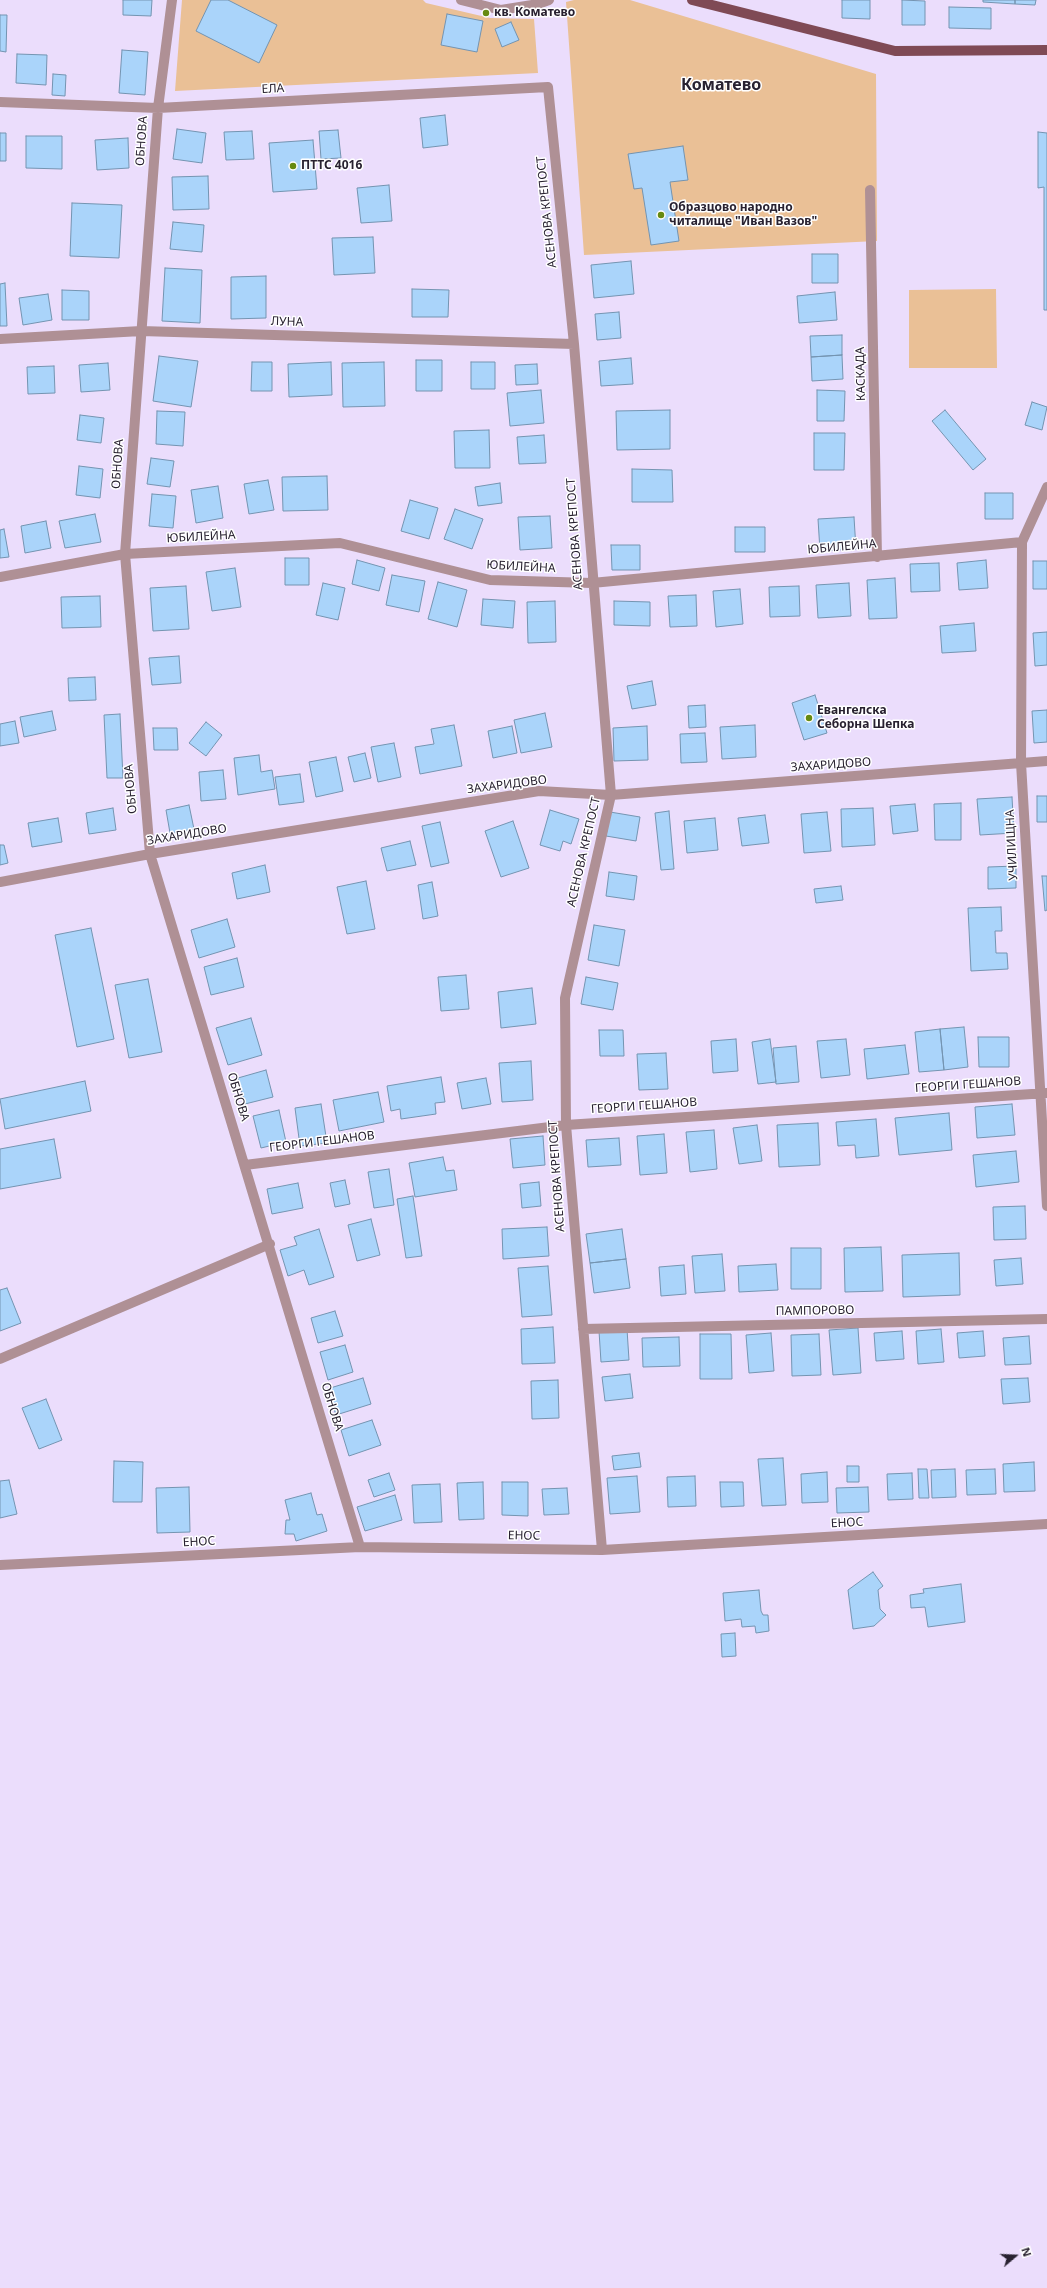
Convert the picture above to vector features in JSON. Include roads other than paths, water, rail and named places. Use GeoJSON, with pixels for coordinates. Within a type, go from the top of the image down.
{"type":"FeatureCollection","features":[{"type":"Feature","properties":{"kind":"main road"},"geometry":{"type":"LineString","coordinates":[[692,0],[895,51],[1047,50]]}},
{"type":"Feature","properties":{"kind":"street","name":"ОБНОВА"},"geometry":{"type":"LineString","coordinates":[[172,0],[158,108],[125,554],[150,854],[270,1244],[360,1547]]}},
{"type":"Feature","properties":{"kind":"street"},"geometry":{"type":"LineString","coordinates":[[461,0],[501,10],[538,4],[549,0]]}},
{"type":"Feature","properties":{"kind":"street","name":"ЕЛА"},"geometry":{"type":"LineString","coordinates":[[0,102],[158,108],[548,87]]}},
{"type":"Feature","properties":{"kind":"street","name":"АСЕНОВА КРЕПОСТ"},"geometry":{"type":"LineString","coordinates":[[548,87],[574,344],[592,583],[611,795],[565,998],[566,1125],[602,1550]]}},
{"type":"Feature","properties":{"kind":"street","name":"КАСКАДА"},"geometry":{"type":"LineString","coordinates":[[870,190],[877,557]]}},
{"type":"Feature","properties":{"kind":"street","name":"ЛУНА"},"geometry":{"type":"LineString","coordinates":[[0,339],[141,331],[574,344]]}},
{"type":"Feature","properties":{"kind":"street","name":"УЧИЛИЩНА"},"geometry":{"type":"LineString","coordinates":[[1047,487],[1022,542],[1021,763],[1043,1093],[1047,1206]]}},
{"type":"Feature","properties":{"kind":"street","name":"ЮБИЛЕЙНА"},"geometry":{"type":"LineString","coordinates":[[0,577],[125,554],[340,543],[490,580],[592,583],[1022,542]]}},
{"type":"Feature","properties":{"kind":"street","name":"ЗАХАРИДОВО"},"geometry":{"type":"LineString","coordinates":[[0,882],[150,854],[539,791],[611,795],[1047,761]]}},
{"type":"Feature","properties":{"kind":"street","name":"ГЕОРГИ ГЕШАНОВ"},"geometry":{"type":"LineString","coordinates":[[245,1165],[566,1125],[1043,1093]]}},
{"type":"Feature","properties":{"kind":"street"},"geometry":{"type":"LineString","coordinates":[[0,1359],[270,1244]]}},
{"type":"Feature","properties":{"kind":"street","name":"ПАМПОРОВО"},"geometry":{"type":"LineString","coordinates":[[583,1329],[1047,1320]]}},
{"type":"Feature","properties":{"kind":"street","name":"ЕНОС"},"geometry":{"type":"LineString","coordinates":[[0,1565],[360,1547],[602,1550],[1047,1524]]}},
{"type":"Feature","properties":{"kind":"place","name":"кв. Коматево"},"geometry":{"type":"Point","coordinates":[486,13]}},
{"type":"Feature","properties":{"kind":"place","name":"ПТТС 4016"},"geometry":{"type":"Point","coordinates":[293,166]}},
{"type":"Feature","properties":{"kind":"place","name":"Образцово народно читалище \"Иван Вазов\""},"geometry":{"type":"Point","coordinates":[661,215]}},
{"type":"Feature","properties":{"kind":"place","name":"Евангелска Себорна Шепка"},"geometry":{"type":"Point","coordinates":[809,718]}},
{"type":"Feature","properties":{"kind":"district","name":"Коматево"},"geometry":{"type":"Point","coordinates":[721,85]}}]}
